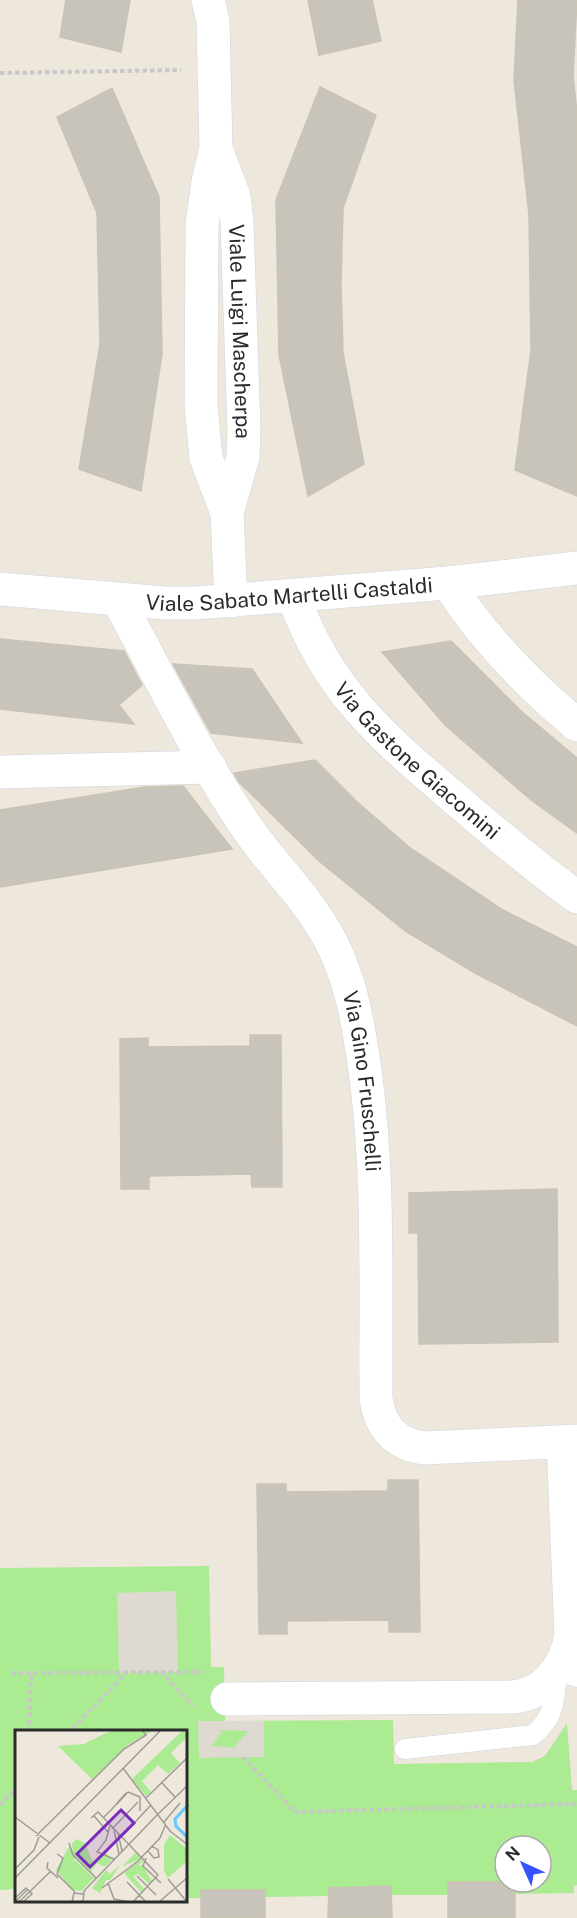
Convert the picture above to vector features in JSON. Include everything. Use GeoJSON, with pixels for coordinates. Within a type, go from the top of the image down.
{"type":"FeatureCollection","features":[{"type":"Feature","properties":{"kind":"street","name":"Viale Luigi Mascherpa"},"geometry":{"type":"LineString","coordinates":[[213,7],[216,149],[234,196],[237,222],[244,414],[243,457],[227,513],[231,601]]}},
{"type":"Feature","properties":{"kind":"street","name":"Viale Sabato Martelli Castaldi"},"geometry":{"type":"LineString","coordinates":[[0,589],[165,603],[231,601],[448,583],[577,568]]}},
{"type":"Feature","properties":{"kind":"street"},"geometry":{"type":"LineString","coordinates":[[448,583],[507,658],[542,695],[577,725]]}},
{"type":"Feature","properties":{"kind":"street","name":"Via Gastone Giacomini"},"geometry":{"type":"LineString","coordinates":[[294,597],[305,628],[322,662],[368,720],[401,753],[482,822],[577,897]]}},
{"type":"Feature","properties":{"kind":"street","name":"Via Gino Fruschelli"},"geometry":{"type":"LineString","coordinates":[[118,600],[245,827],[325,931],[334,948],[351,994],[370,1115],[375,1216],[376,1398],[380,1418],[394,1438],[424,1448],[570,1442]]}},
{"type":"Feature","properties":{"kind":"street"},"geometry":{"type":"LineString","coordinates":[[0,772],[210,767]]}},
{"type":"Feature","properties":{"kind":"street"},"geometry":{"type":"LineString","coordinates":[[213,1706],[513,1697],[537,1690],[567,1674],[564,1660],[571,1636],[570,1442]]}},
{"type":"Feature","properties":{"kind":"lane"},"geometry":{"type":"LineString","coordinates":[[405,1749],[533,1735],[547,1724],[567,1674]]}},
{"type":"Feature","properties":{"kind":"path"},"geometry":{"type":"LineString","coordinates":[[0,73],[214,69]]}},
{"type":"Feature","properties":{"kind":"path"},"geometry":{"type":"LineString","coordinates":[[161,1672],[213,1706]]}},
{"type":"Feature","properties":{"kind":"path"},"geometry":{"type":"LineString","coordinates":[[11,1673],[209,1672]]}},
{"type":"Feature","properties":{"kind":"path"},"geometry":{"type":"LineString","coordinates":[[73,1728],[126,1673]]}},
{"type":"Feature","properties":{"kind":"path"},"geometry":{"type":"LineString","coordinates":[[30,1730],[31,1674]]}},
{"type":"Feature","properties":{"kind":"path"},"geometry":{"type":"LineString","coordinates":[[243,1757],[295,1812],[577,1804]]}},
{"type":"Feature","properties":{"kind":"path"},"geometry":{"type":"LineString","coordinates":[[0,1805],[15,1789]]}},
{"type":"Feature","properties":{"kind":"green space"},"geometry":{"type":"Polygon","coordinates":[[[209,1566],[211,1667],[224,1667],[225,1721],[393,1720],[394,1764],[532,1762],[545,1756],[567,1723],[572,1790],[577,1790],[577,1885],[574,1886],[574,1893],[553,1893],[553,1834],[493,1834],[493,1882],[448,1882],[448,1895],[392,1895],[391,1886],[329,1888],[328,1896],[265,1897],[264,1890],[201,1890],[201,1898],[188,1898],[188,1730],[15,1730],[15,1889],[0,1890],[0,1568],[209,1566]]]}},
{"type":"Feature","properties":{"kind":"shaded area"},"geometry":{"type":"Polygon","coordinates":[[[176,1591],[178,1672],[119,1673],[117,1593],[176,1591]]]}},
{"type":"Feature","properties":{"kind":"shaded area"},"geometry":{"type":"Polygon","coordinates":[[[198,1721],[264,1721],[264,1757],[199,1758],[198,1721]],[[219,1730],[222,1733],[211,1746],[236,1748],[235,1745],[248,1731],[219,1730]]]}},
{"type":"Feature","properties":{"kind":"building"},"geometry":{"type":"Polygon","coordinates":[[[66,0],[130,0],[121,52],[60,37],[66,0]]]}},
{"type":"Feature","properties":{"kind":"building"},"geometry":{"type":"Polygon","coordinates":[[[308,0],[372,0],[381,41],[319,55],[308,0]]]}},
{"type":"Feature","properties":{"kind":"building"},"geometry":{"type":"Polygon","coordinates":[[[518,0],[577,0],[573,75],[577,113],[577,496],[515,470],[531,350],[529,215],[514,80],[518,0]]]}},
{"type":"Feature","properties":{"kind":"building"},"geometry":{"type":"Polygon","coordinates":[[[320,87],[376,115],[343,208],[341,283],[343,353],[364,464],[308,496],[279,355],[276,200],[320,87]]]}},
{"type":"Feature","properties":{"kind":"building"},"geometry":{"type":"Polygon","coordinates":[[[112,88],[159,197],[162,354],[141,491],[79,469],[100,344],[97,213],[57,117],[112,88]]]}},
{"type":"Feature","properties":{"kind":"building"},"geometry":{"type":"Polygon","coordinates":[[[0,639],[124,651],[142,685],[119,705],[134,724],[0,709],[0,639]]]}},
{"type":"Feature","properties":{"kind":"building"},"geometry":{"type":"Polygon","coordinates":[[[451,641],[521,711],[577,758],[577,833],[531,800],[445,725],[382,652],[451,641]]]}},
{"type":"Feature","properties":{"kind":"building"},"geometry":{"type":"Polygon","coordinates":[[[173,664],[252,669],[302,743],[211,733],[173,664]]]}},
{"type":"Feature","properties":{"kind":"building"},"geometry":{"type":"Polygon","coordinates":[[[315,760],[356,801],[409,847],[503,910],[577,947],[577,1026],[475,973],[405,931],[319,861],[239,782],[234,773],[315,760]]]}},
{"type":"Feature","properties":{"kind":"building"},"geometry":{"type":"Polygon","coordinates":[[[183,786],[232,849],[0,887],[0,810],[145,787],[183,786]]]}},
{"type":"Feature","properties":{"kind":"building"},"geometry":{"type":"Polygon","coordinates":[[[250,1035],[281,1035],[282,1187],[252,1187],[251,1174],[149,1176],[149,1189],[121,1189],[120,1039],[148,1038],[148,1047],[250,1046],[250,1035]]]}},
{"type":"Feature","properties":{"kind":"building"},"geometry":{"type":"Polygon","coordinates":[[[557,1189],[558,1342],[419,1344],[418,1233],[409,1233],[409,1193],[557,1189]]]}},
{"type":"Feature","properties":{"kind":"building"},"geometry":{"type":"Polygon","coordinates":[[[388,1480],[418,1480],[420,1632],[389,1632],[389,1620],[287,1621],[287,1634],[259,1634],[257,1484],[286,1484],[286,1492],[388,1491],[388,1480]]]}},
{"type":"Feature","properties":{"kind":"building"},"geometry":{"type":"Polygon","coordinates":[[[448,1882],[493,1882],[493,1894],[515,1894],[515,1918],[448,1918],[448,1882]]]}},
{"type":"Feature","properties":{"kind":"building"},"geometry":{"type":"Polygon","coordinates":[[[391,1886],[392,1918],[328,1918],[329,1888],[391,1886]]]}},
{"type":"Feature","properties":{"kind":"building"},"geometry":{"type":"Polygon","coordinates":[[[201,1890],[265,1890],[265,1918],[201,1918],[201,1890]]]}}]}
